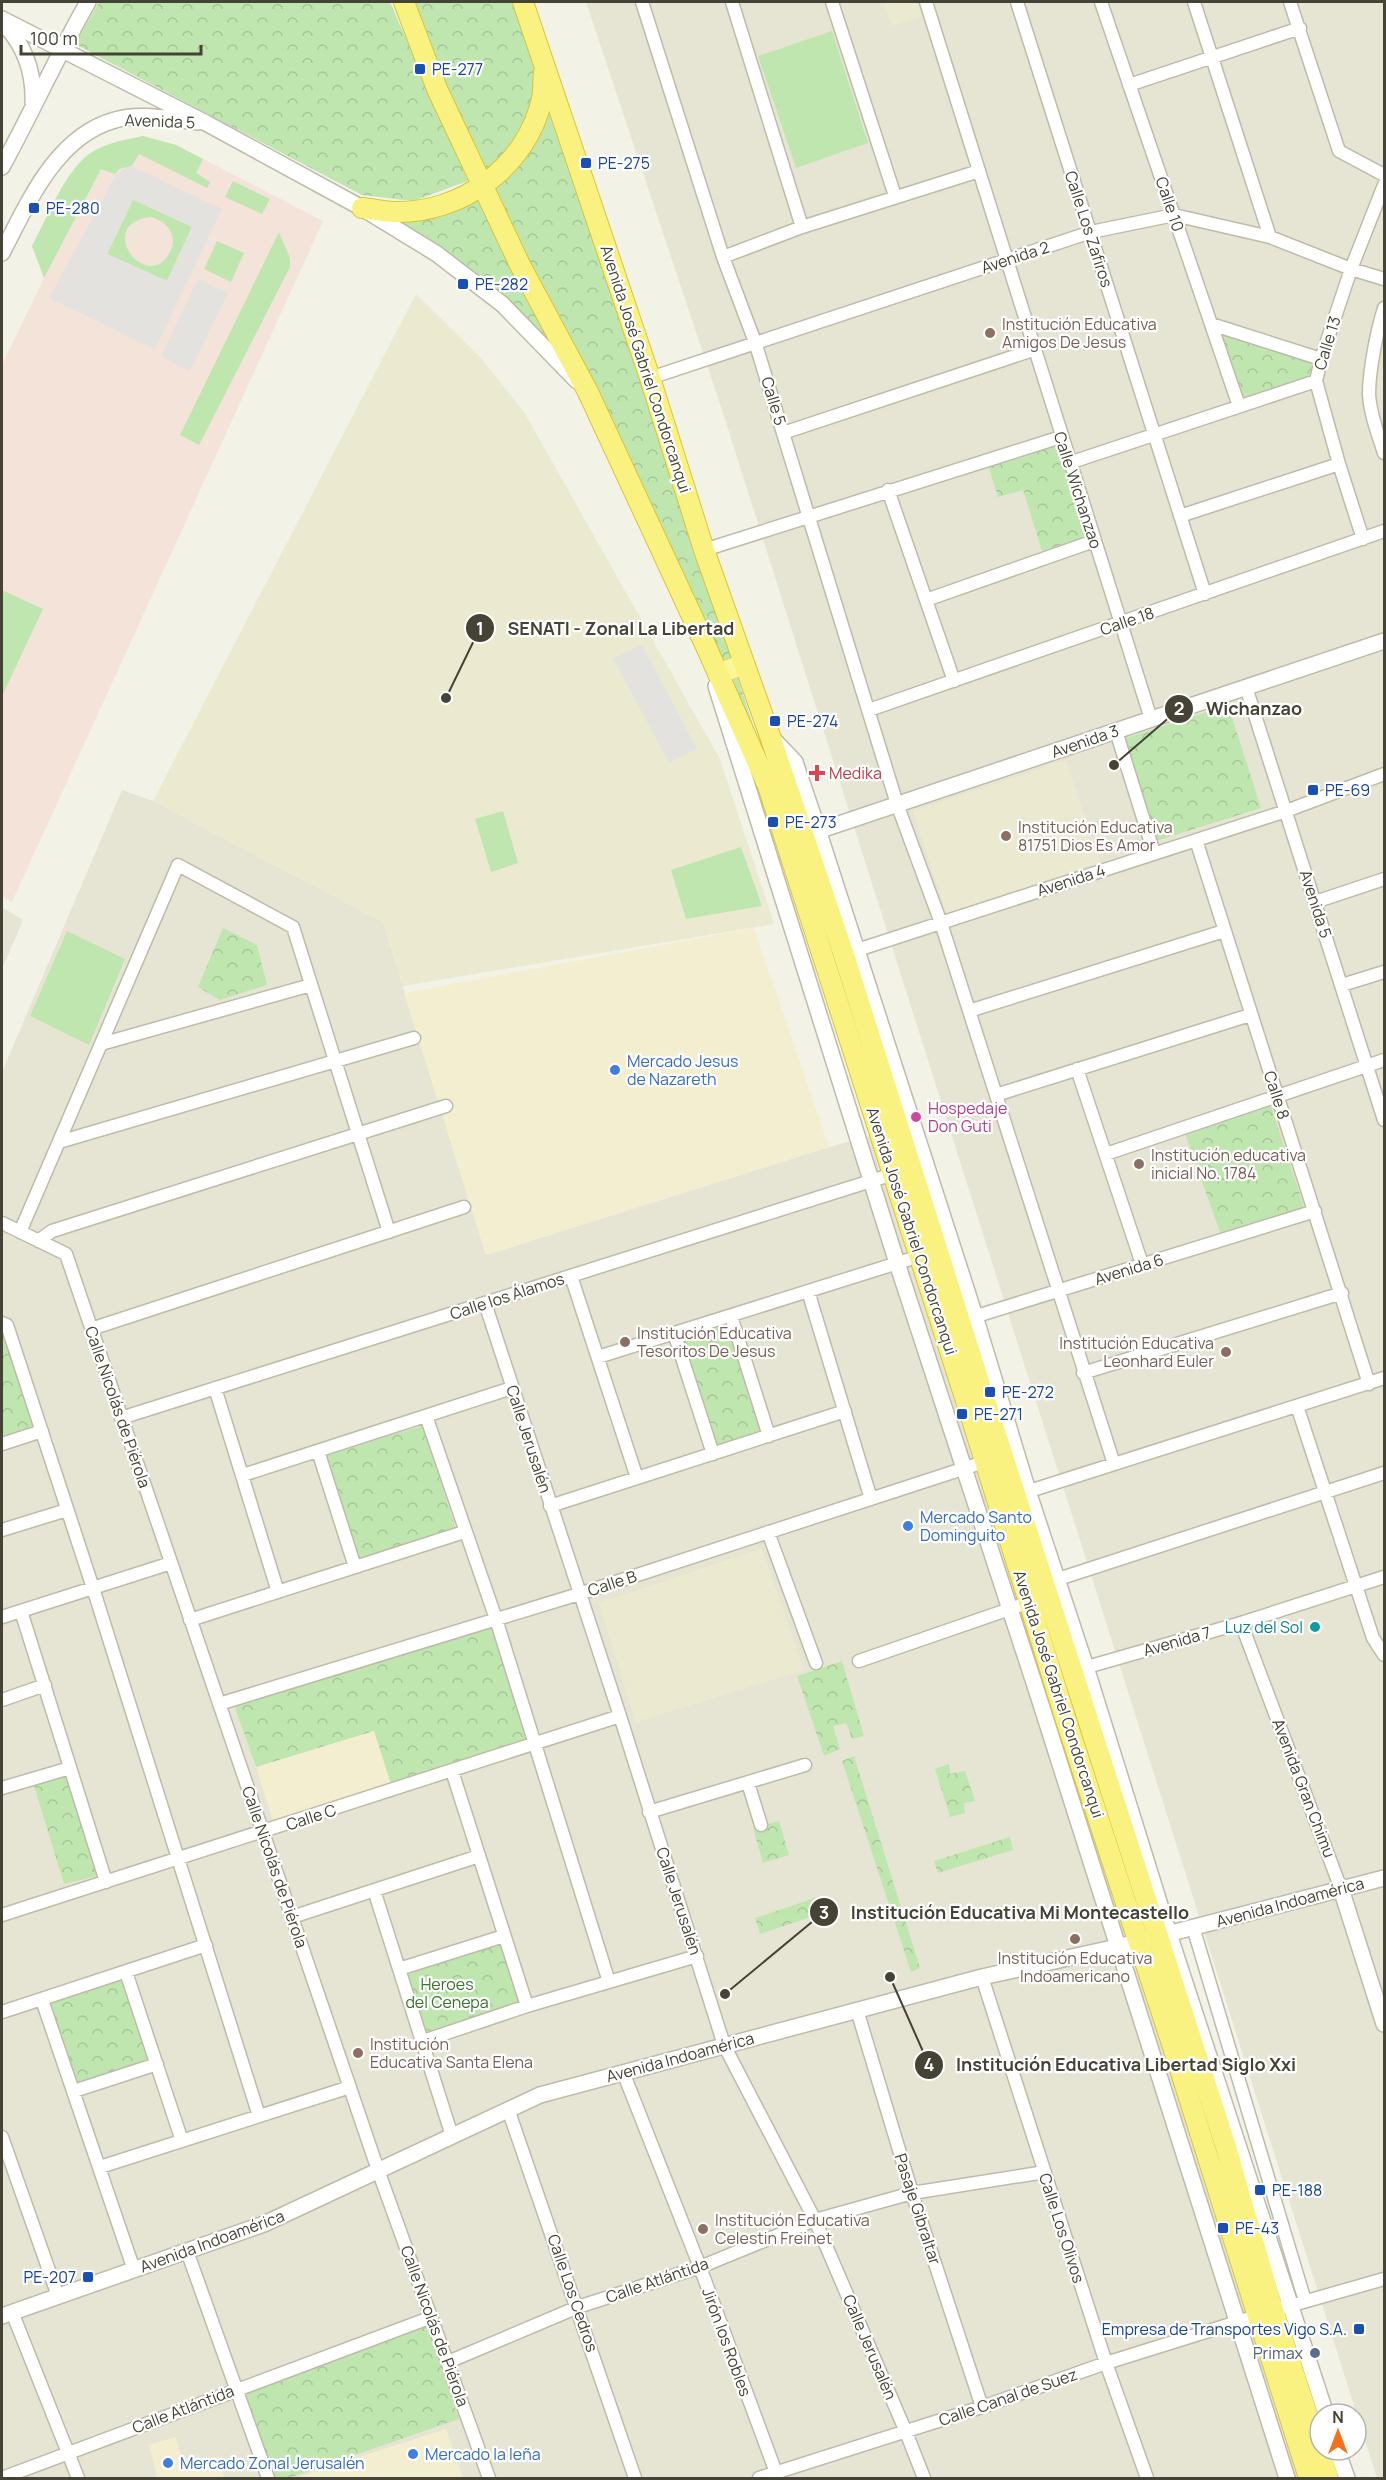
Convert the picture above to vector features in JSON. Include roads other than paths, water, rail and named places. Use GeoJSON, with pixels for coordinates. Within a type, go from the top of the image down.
{"type":"FeatureCollection","features":[{"type":"Feature","properties":{"kind":"highway","name":"Avenida José Gabriel Condorcanqui"},"geometry":{"type":"LineString","coordinates":[[404,2],[437,89],[520,265],[588,392],[705,642],[768,786],[803,836],[824,962],[920,1256],[959,1321]]}},
{"type":"Feature","properties":{"kind":"highway","name":"Avenida José Gabriel Condorcanqui"},"geometry":{"type":"LineString","coordinates":[[523,2],[650,378],[704,550],[803,836],[850,952],[959,1321],[1030,1602],[1138,1942],[1281,2308],[1309,2478]]}},
{"type":"Feature","properties":{"kind":"highway"},"geometry":{"type":"LineString","coordinates":[[362,208],[393,212],[425,210],[455,202],[483,187],[510,163],[530,133],[542,99],[545,63]]}},
{"type":"Feature","properties":{"kind":"highway","name":"Avenida José Gabriel Condorcanqui"},"geometry":{"type":"LineString","coordinates":[[994,1459],[1022,1493],[1080,1669],[1226,2147],[1281,2308],[1328,2478]]}},
{"type":"Feature","properties":{"kind":"main road"},"geometry":{"type":"LineString","coordinates":[[718,674],[744,664]]}},
{"type":"Feature","properties":{"kind":"street"},"geometry":{"type":"LineString","coordinates":[[2,167],[61,49],[88,2]]}},
{"type":"Feature","properties":{"kind":"street","name":"Calle 5"},"geometry":{"type":"LineString","coordinates":[[642,2],[723,257],[755,342],[897,804],[941,923],[1059,1290],[1083,1373],[1114,1464]]}},
{"type":"Feature","properties":{"kind":"street"},"geometry":{"type":"LineString","coordinates":[[732,2],[802,227]]}},
{"type":"Feature","properties":{"kind":"street"},"geometry":{"type":"LineString","coordinates":[[832,2],[895,196]]}},
{"type":"Feature","properties":{"kind":"street"},"geometry":{"type":"LineString","coordinates":[[926,2],[1005,260]]}},
{"type":"Feature","properties":{"kind":"street","name":"Calle Los Zafiros"},"geometry":{"type":"LineString","coordinates":[[1017,2],[1205,594]]}},
{"type":"Feature","properties":{"kind":"street","name":"Calle 10"},"geometry":{"type":"LineString","coordinates":[[1101,2],[1239,406]]}},
{"type":"Feature","properties":{"kind":"street"},"geometry":{"type":"LineString","coordinates":[[1194,2],[1270,237]]}},
{"type":"Feature","properties":{"kind":"street"},"geometry":{"type":"LineString","coordinates":[[1290,2],[1339,151],[1384,175]]}},
{"type":"Feature","properties":{"kind":"street"},"geometry":{"type":"LineString","coordinates":[[2,20],[206,123],[362,208],[437,254],[502,304],[588,392]]}},
{"type":"Feature","properties":{"kind":"street"},"geometry":{"type":"LineString","coordinates":[[2,20],[16,37],[28,59],[34,84],[33,109]]}},
{"type":"Feature","properties":{"kind":"street"},"geometry":{"type":"LineString","coordinates":[[1129,85],[1300,28]]}},
{"type":"Feature","properties":{"kind":"street","name":"Avenida 5"},"geometry":{"type":"LineString","coordinates":[[3,247],[48,171],[81,135],[115,120],[139,117],[206,123]]}},
{"type":"Feature","properties":{"kind":"street"},"geometry":{"type":"LineString","coordinates":[[723,257],[802,227],[979,171]]}},
{"type":"Feature","properties":{"kind":"street","name":"Calle 13"},"geometry":{"type":"LineString","coordinates":[[1364,539],[1339,464],[1316,381],[1351,269],[1384,185]]}},
{"type":"Feature","properties":{"kind":"street","name":"Avenida 2"},"geometry":{"type":"LineString","coordinates":[[650,378],[1091,232],[1174,215],[1270,237],[1351,269],[1384,279]]}},
{"type":"Feature","properties":{"kind":"street","name":"Calle Wichanzao"},"geometry":{"type":"LineString","coordinates":[[1005,260],[1151,719]]}},
{"type":"Feature","properties":{"kind":"street"},"geometry":{"type":"LineString","coordinates":[[1384,308],[1379,326],[1370,394],[1375,426],[1384,453]]}},
{"type":"Feature","properties":{"kind":"street"},"geometry":{"type":"LineString","coordinates":[[1211,324],[1321,359]]}},
{"type":"Feature","properties":{"kind":"street"},"geometry":{"type":"LineString","coordinates":[[783,433],[1034,350]]}},
{"type":"Feature","properties":{"kind":"street"},"geometry":{"type":"LineString","coordinates":[[1069,463],[1316,381]]}},
{"type":"Feature","properties":{"kind":"street"},"geometry":{"type":"LineString","coordinates":[[704,550],[1061,437]]}},
{"type":"Feature","properties":{"kind":"street"},"geometry":{"type":"LineString","coordinates":[[1180,516],[1339,464]]}},
{"type":"Feature","properties":{"kind":"street"},"geometry":{"type":"LineString","coordinates":[[888,490],[954,681]]}},
{"type":"Feature","properties":{"kind":"street","name":"Calle 18"},"geometry":{"type":"LineString","coordinates":[[869,710],[1384,531]]}},
{"type":"Feature","properties":{"kind":"street"},"geometry":{"type":"LineString","coordinates":[[926,600],[1094,541]]}},
{"type":"Feature","properties":{"kind":"street","name":"Avenida 3"},"geometry":{"type":"LineString","coordinates":[[803,836],[1384,641]]}},
{"type":"Feature","properties":{"kind":"street","name":"Avenida José Gabriel Condorcanqui"},"geometry":{"type":"LineString","coordinates":[[705,642],[740,767],[897,1263],[1010,1609],[1287,2478]]}},
{"type":"Feature","properties":{"kind":"street","name":"Avenida 5"},"geometry":{"type":"LineString","coordinates":[[1246,687],[1384,1120]]}},
{"type":"Feature","properties":{"kind":"street"},"geometry":{"type":"LineString","coordinates":[[1116,731],[1154,853]]}},
{"type":"Feature","properties":{"kind":"street","name":"Avenida 4"},"geometry":{"type":"LineString","coordinates":[[824,962],[1286,810],[1384,774]]}},
{"type":"Feature","properties":{"kind":"street","name":"Calle 8"},"geometry":{"type":"LineString","coordinates":[[1196,840],[1250,1015],[1342,1293],[1369,1384]]}},
{"type":"Feature","properties":{"kind":"street"},"geometry":{"type":"LineString","coordinates":[[20,1232],[178,865],[293,927],[389,1232]]}},
{"type":"Feature","properties":{"kind":"street"},"geometry":{"type":"LineString","coordinates":[[1315,902],[1384,879]]}},
{"type":"Feature","properties":{"kind":"street"},"geometry":{"type":"LineString","coordinates":[[969,1011],[1224,931]]}},
{"type":"Feature","properties":{"kind":"street"},"geometry":{"type":"LineString","coordinates":[[1342,985],[1384,972]]}},
{"type":"Feature","properties":{"kind":"street"},"geometry":{"type":"LineString","coordinates":[[101,1044],[311,985]]}},
{"type":"Feature","properties":{"kind":"street"},"geometry":{"type":"LineString","coordinates":[[996,1095],[1250,1015]]}},
{"type":"Feature","properties":{"kind":"street"},"geometry":{"type":"LineString","coordinates":[[59,1142],[414,1038]]}},
{"type":"Feature","properties":{"kind":"street"},"geometry":{"type":"LineString","coordinates":[[1106,1154],[1384,1060]]}},
{"type":"Feature","properties":{"kind":"street"},"geometry":{"type":"LineString","coordinates":[[1077,1070],[1142,1264]]}},
{"type":"Feature","properties":{"kind":"street"},"geometry":{"type":"LineString","coordinates":[[2,1223],[38,1241],[52,1231],[446,1106]]}},
{"type":"Feature","properties":{"kind":"street","name":"Calle los Álamos"},"geometry":{"type":"LineString","coordinates":[[121,1418],[893,1174]]}},
{"type":"Feature","properties":{"kind":"street"},"geometry":{"type":"LineString","coordinates":[[91,1329],[464,1207]]}},
{"type":"Feature","properties":{"kind":"street","name":"Avenida 6"},"geometry":{"type":"LineString","coordinates":[[959,1321],[1315,1211]]}},
{"type":"Feature","properties":{"kind":"street","name":"Calle Nicolás de Piérola"},"geometry":{"type":"LineString","coordinates":[[38,1241],[66,1254],[378,2170],[489,2478]]}},
{"type":"Feature","properties":{"kind":"street"},"geometry":{"type":"LineString","coordinates":[[598,1357],[920,1256]]}},
{"type":"Feature","properties":{"kind":"street"},"geometry":{"type":"LineString","coordinates":[[571,1276],[637,1478]]}},
{"type":"Feature","properties":{"kind":"street"},"geometry":{"type":"LineString","coordinates":[[808,1291],[871,1499]]}},
{"type":"Feature","properties":{"kind":"street"},"geometry":{"type":"LineString","coordinates":[[1083,1373],[1342,1293]]}},
{"type":"Feature","properties":{"kind":"street","name":"Calle Jerusalén"},"geometry":{"type":"LineString","coordinates":[[485,1303],[620,1716],[724,2045],[815,2220],[924,2478]]}},
{"type":"Feature","properties":{"kind":"street"},"geometry":{"type":"LineString","coordinates":[[731,1316],[769,1436]]}},
{"type":"Feature","properties":{"kind":"street","name":"Avenida José Gabriel Condorcanqui"},"geometry":{"type":"LineString","coordinates":[[959,1321],[1022,1493]]}},
{"type":"Feature","properties":{"kind":"street"},"geometry":{"type":"LineString","coordinates":[[2,1323],[7,1325],[93,1588],[259,2116]]}},
{"type":"Feature","properties":{"kind":"street"},"geometry":{"type":"LineString","coordinates":[[674,1333],[713,1454]]}},
{"type":"Feature","properties":{"kind":"street"},"geometry":{"type":"LineString","coordinates":[[1022,1493],[1384,1378]]}},
{"type":"Feature","properties":{"kind":"street"},"geometry":{"type":"LineString","coordinates":[[215,1388],[278,1592]]}},
{"type":"Feature","properties":{"kind":"street"},"geometry":{"type":"LineString","coordinates":[[243,1475],[512,1388]]}},
{"type":"Feature","properties":{"kind":"street"},"geometry":{"type":"LineString","coordinates":[[1297,1406],[1356,1587],[1379,1636],[1384,1655]]}},
{"type":"Feature","properties":{"kind":"street"},"geometry":{"type":"LineString","coordinates":[[550,1506],[845,1411]]}},
{"type":"Feature","properties":{"kind":"street"},"geometry":{"type":"LineString","coordinates":[[426,1416],[464,1532],[496,1619],[609,1982]]}},
{"type":"Feature","properties":{"kind":"street"},"geometry":{"type":"LineString","coordinates":[[2,1444],[42,1431]]}},
{"type":"Feature","properties":{"kind":"street"},"geometry":{"type":"LineString","coordinates":[[318,1451],[355,1567]]}},
{"type":"Feature","properties":{"kind":"street","name":"Calle B"},"geometry":{"type":"LineString","coordinates":[[219,1704],[579,1594],[994,1459]]}},
{"type":"Feature","properties":{"kind":"street"},"geometry":{"type":"LineString","coordinates":[[859,1661],[1030,1602],[1051,1582],[1384,1473]]}},
{"type":"Feature","properties":{"kind":"street"},"geometry":{"type":"LineString","coordinates":[[2,1530],[67,1510]]}},
{"type":"Feature","properties":{"kind":"street"},"geometry":{"type":"LineString","coordinates":[[190,1620],[464,1532]]}},
{"type":"Feature","properties":{"kind":"street"},"geometry":{"type":"LineString","coordinates":[[768,1532],[816,1663]]}},
{"type":"Feature","properties":{"kind":"street"},"geometry":{"type":"LineString","coordinates":[[2,1617],[171,1563]]}},
{"type":"Feature","properties":{"kind":"street","name":"Avenida 7"},"geometry":{"type":"LineString","coordinates":[[1080,1669],[1241,1623],[1384,1577]]}},
{"type":"Feature","properties":{"kind":"street"},"geometry":{"type":"LineString","coordinates":[[21,1611],[106,1882]]}},
{"type":"Feature","properties":{"kind":"street","name":"Avenida Gran Chimu"},"geometry":{"type":"LineString","coordinates":[[1241,1623],[1341,1888],[1384,2024]]}},
{"type":"Feature","properties":{"kind":"street"},"geometry":{"type":"LineString","coordinates":[[2,1700],[45,1685]]}},
{"type":"Feature","properties":{"kind":"street","name":"Calle C"},"geometry":{"type":"LineString","coordinates":[[2,1915],[263,1833],[620,1716]]}},
{"type":"Feature","properties":{"kind":"street"},"geometry":{"type":"LineString","coordinates":[[649,1812],[806,1765]]}},
{"type":"Feature","properties":{"kind":"street"},"geometry":{"type":"LineString","coordinates":[[2,1788],[70,1768]]}},
{"type":"Feature","properties":{"kind":"street"},"geometry":{"type":"LineString","coordinates":[[452,1771],[527,2006]]}},
{"type":"Feature","properties":{"kind":"street"},"geometry":{"type":"LineString","coordinates":[[748,1783],[761,1825]]}},
{"type":"Feature","properties":{"kind":"street"},"geometry":{"type":"LineString","coordinates":[[292,1917],[479,1856]]}},
{"type":"Feature","properties":{"kind":"street","name":"Avenida Indoamérica"},"geometry":{"type":"LineString","coordinates":[[7,2314],[264,2224],[540,2095],[982,1977],[1138,1942],[1384,1878]]}},
{"type":"Feature","properties":{"kind":"street"},"geometry":{"type":"LineString","coordinates":[[374,1890],[452,2136]]}},
{"type":"Feature","properties":{"kind":"street"},"geometry":{"type":"LineString","coordinates":[[1193,1927],[1281,2308]]}},
{"type":"Feature","properties":{"kind":"street"},"geometry":{"type":"LineString","coordinates":[[399,1969],[504,1936]]}},
{"type":"Feature","properties":{"kind":"street"},"geometry":{"type":"LineString","coordinates":[[2,2012],[206,1945]]}},
{"type":"Feature","properties":{"kind":"street"},"geometry":{"type":"LineString","coordinates":[[423,2041],[527,2006],[697,1956]]}},
{"type":"Feature","properties":{"kind":"street"},"geometry":{"type":"LineString","coordinates":[[126,1972],[182,2141]]}},
{"type":"Feature","properties":{"kind":"street","name":"Calle Los Olivos"},"geometry":{"type":"LineString","coordinates":[[982,1977],[1106,2363],[1147,2478]]}},
{"type":"Feature","properties":{"kind":"street"},"geometry":{"type":"LineString","coordinates":[[42,2000],[134,2270]]}},
{"type":"Feature","properties":{"kind":"street","name":"Pasaje Gibraltar"},"geometry":{"type":"LineString","coordinates":[[857,2010],[912,2193],[981,2407]]}},
{"type":"Feature","properties":{"kind":"street"},"geometry":{"type":"LineString","coordinates":[[74,2091],[157,2064]]}},
{"type":"Feature","properties":{"kind":"street","name":"Jirón los Robles"},"geometry":{"type":"LineString","coordinates":[[623,2072],[777,2476]]}},
{"type":"Feature","properties":{"kind":"street"},"geometry":{"type":"LineString","coordinates":[[100,2168],[350,2087]]}},
{"type":"Feature","properties":{"kind":"street","name":"Calle Los Cedros"},"geometry":{"type":"LineString","coordinates":[[508,2109],[635,2478]]}},
{"type":"Feature","properties":{"kind":"street"},"geometry":{"type":"LineString","coordinates":[[2,2137],[58,2296]]}},
{"type":"Feature","properties":{"kind":"street","name":"Calle Atlántida"},"geometry":{"type":"LineString","coordinates":[[448,2362],[578,2307],[699,2267],[815,2220],[912,2193],[1045,2172]]}},
{"type":"Feature","properties":{"kind":"street"},"geometry":{"type":"LineString","coordinates":[[186,2251],[268,2478]]}},
{"type":"Feature","properties":{"kind":"street","name":"Calle Canal de Suez"},"geometry":{"type":"LineString","coordinates":[[759,2478],[777,2476],[1106,2363],[1384,2278]]}},
{"type":"Feature","properties":{"kind":"street","name":"Avenida José Gabriel Condorcanqui"},"geometry":{"type":"LineString","coordinates":[[1281,2308],[1321,2402]]}},
{"type":"Feature","properties":{"kind":"street"},"geometry":{"type":"LineString","coordinates":[[7,2314],[78,2478]]}},
{"type":"Feature","properties":{"kind":"street","name":"Calle Atlántida"},"geometry":{"type":"LineString","coordinates":[[2,2478],[432,2317]]}},
{"type":"Feature","properties":{"kind":"street"},"geometry":{"type":"LineString","coordinates":[[1341,2462],[1347,2478]]}},
{"type":"Feature","properties":{"kind":"place","name":"PE-277"},"geometry":{"type":"Point","coordinates":[420,69]}},
{"type":"Feature","properties":{"kind":"place","name":"PE-275"},"geometry":{"type":"Point","coordinates":[586,163]}},
{"type":"Feature","properties":{"kind":"place","name":"PE-280"},"geometry":{"type":"Point","coordinates":[34,208]}},
{"type":"Feature","properties":{"kind":"place","name":"PE-282"},"geometry":{"type":"Point","coordinates":[463,284]}},
{"type":"Feature","properties":{"kind":"place","name":"Institución Educativa Amigos De Jesus"},"geometry":{"type":"Point","coordinates":[990,333]}},
{"type":"Feature","properties":{"kind":"place","name":"SENATI - Zonal La Libertad"},"geometry":{"type":"Point","coordinates":[446,698]}},
{"type":"Feature","properties":{"kind":"place","name":"PE-274"},"geometry":{"type":"Point","coordinates":[775,721]}},
{"type":"Feature","properties":{"kind":"place","name":"Wichanzao"},"geometry":{"type":"Point","coordinates":[1114,765]}},
{"type":"Feature","properties":{"kind":"place","name":"Medika"},"geometry":{"type":"Point","coordinates":[817,773]}},
{"type":"Feature","properties":{"kind":"place","name":"PE-69"},"geometry":{"type":"Point","coordinates":[1313,790]}},
{"type":"Feature","properties":{"kind":"place","name":"PE-273"},"geometry":{"type":"Point","coordinates":[773,822]}},
{"type":"Feature","properties":{"kind":"place","name":"Institución Educativa 81751 Dios Es Amor"},"geometry":{"type":"Point","coordinates":[1006,836]}},
{"type":"Feature","properties":{"kind":"place","name":"Mercado Jesus de Nazareth"},"geometry":{"type":"Point","coordinates":[615,1070]}},
{"type":"Feature","properties":{"kind":"place","name":"Hospedaje Don Guti"},"geometry":{"type":"Point","coordinates":[916,1117]}},
{"type":"Feature","properties":{"kind":"place","name":"Institución educativa inicial No. 1784"},"geometry":{"type":"Point","coordinates":[1139,1164]}},
{"type":"Feature","properties":{"kind":"place","name":"Institución Educativa Tesoritos De Jesus"},"geometry":{"type":"Point","coordinates":[625,1342]}},
{"type":"Feature","properties":{"kind":"place","name":"Institución Educativa Leonhard Euler"},"geometry":{"type":"Point","coordinates":[1226,1352]}},
{"type":"Feature","properties":{"kind":"place","name":"PE-272"},"geometry":{"type":"Point","coordinates":[990,1392]}},
{"type":"Feature","properties":{"kind":"place","name":"PE-271"},"geometry":{"type":"Point","coordinates":[962,1414]}},
{"type":"Feature","properties":{"kind":"place","name":"Mercado Santo Dominguito"},"geometry":{"type":"Point","coordinates":[908,1526]}},
{"type":"Feature","properties":{"kind":"place","name":"Luz del Sol"},"geometry":{"type":"Point","coordinates":[1315,1627]}},
{"type":"Feature","properties":{"kind":"place","name":"Institución Educativa Indoamericano"},"geometry":{"type":"Point","coordinates":[1075,1939]}},
{"type":"Feature","properties":{"kind":"place","name":"Institución Educativa Libertad Siglo Xxi"},"geometry":{"type":"Point","coordinates":[890,1977]}},
{"type":"Feature","properties":{"kind":"place","name":"Institución Educativa Mi Montecastello"},"geometry":{"type":"Point","coordinates":[725,1994]}},
{"type":"Feature","properties":{"kind":"place","name":"Institución Educativa Santa Elena"},"geometry":{"type":"Point","coordinates":[358,2053]}},
{"type":"Feature","properties":{"kind":"place","name":"PE-188"},"geometry":{"type":"Point","coordinates":[1260,2190]}},
{"type":"Feature","properties":{"kind":"place","name":"PE-43"},"geometry":{"type":"Point","coordinates":[1223,2228]}},
{"type":"Feature","properties":{"kind":"place","name":"Institución Educativa Celestin Freinet"},"geometry":{"type":"Point","coordinates":[703,2229]}},
{"type":"Feature","properties":{"kind":"place","name":"PE-207"},"geometry":{"type":"Point","coordinates":[88,2277]}},
{"type":"Feature","properties":{"kind":"place","name":"Empresa de Transportes Vigo S.A."},"geometry":{"type":"Point","coordinates":[1359,2329]}},
{"type":"Feature","properties":{"kind":"place","name":"Primax"},"geometry":{"type":"Point","coordinates":[1315,2353]}},
{"type":"Feature","properties":{"kind":"place","name":"Mercado la leña"},"geometry":{"type":"Point","coordinates":[413,2454]}},
{"type":"Feature","properties":{"kind":"place","name":"Mercado Zonal Jerusalén"},"geometry":{"type":"Point","coordinates":[168,2463]}},
{"type":"Feature","properties":{"kind":"park label","name":"Heroes del Cenepa"},"geometry":{"type":"Point","coordinates":[447,1993]}}]}
